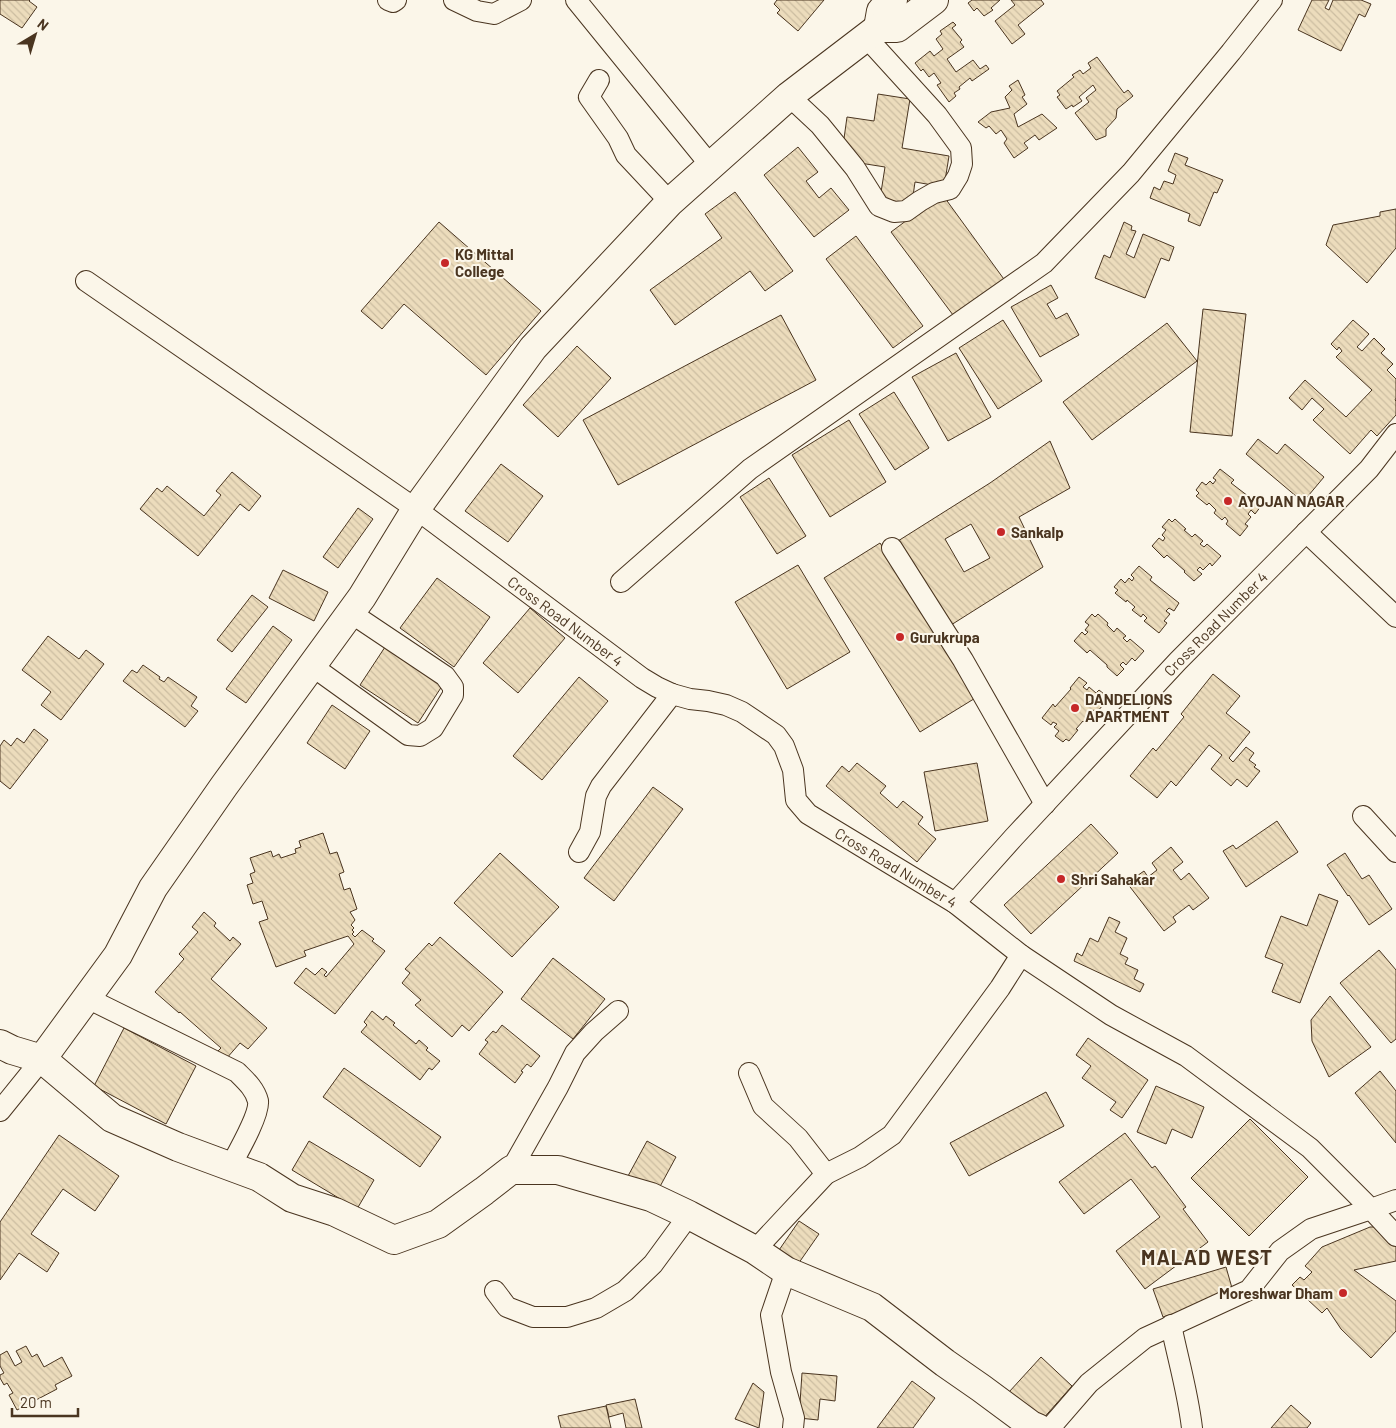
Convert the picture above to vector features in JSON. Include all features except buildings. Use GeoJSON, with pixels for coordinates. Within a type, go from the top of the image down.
{"type":"FeatureCollection","features":[{"type":"Feature","properties":{"kind":"street"},"geometry":{"type":"LineString","coordinates":[[388,0],[393,2],[396,0]]}},
{"type":"Feature","properties":{"kind":"street"},"geometry":{"type":"LineString","coordinates":[[454,0],[477,11],[494,14],[520,0]]}},
{"type":"Feature","properties":{"kind":"street"},"geometry":{"type":"LineString","coordinates":[[576,0],[711,166]]}},
{"type":"Feature","properties":{"kind":"street"},"geometry":{"type":"LineString","coordinates":[[872,32],[881,11],[893,0]]}},
{"type":"Feature","properties":{"kind":"street"},"geometry":{"type":"LineString","coordinates":[[0,1111],[42,1059],[118,956],[153,888],[224,786],[362,597],[416,509],[533,348],[670,202],[789,96],[872,32],[897,28],[934,0]]}},
{"type":"Feature","properties":{"kind":"street"},"geometry":{"type":"LineString","coordinates":[[621,582],[750,469],[1044,263],[1131,173],[1272,0]]}},
{"type":"Feature","properties":{"kind":"street"},"geometry":{"type":"LineString","coordinates":[[789,96],[820,125],[855,168],[879,206],[894,212],[906,211],[934,193],[950,189],[958,176],[962,164],[961,148],[872,32]]}},
{"type":"Feature","properties":{"kind":"street"},"geometry":{"type":"LineString","coordinates":[[589,79],[589,97],[618,138],[626,155],[670,202]]}},
{"type":"Feature","properties":{"kind":"street","name":"Cross Road Number 4"},"geometry":{"type":"LineString","coordinates":[[86,280],[416,509],[642,678],[672,694],[726,705],[742,712],[776,735],[784,746],[793,770],[796,800],[808,814],[955,903],[1178,662],[1369,469],[1396,434]]}},
{"type":"Feature","properties":{"kind":"street"},"geometry":{"type":"LineString","coordinates":[[1306,532],[1396,617]]}},
{"type":"Feature","properties":{"kind":"street"},"geometry":{"type":"LineString","coordinates":[[892,548],[963,660],[1045,804]]}},
{"type":"Feature","properties":{"kind":"street"},"geometry":{"type":"LineString","coordinates":[[312,666],[408,735],[420,736],[433,728],[453,695],[452,687],[445,676],[350,613]]}},
{"type":"Feature","properties":{"kind":"street"},"geometry":{"type":"LineString","coordinates":[[579,852],[590,832],[593,806],[598,791],[672,694]]}},
{"type":"Feature","properties":{"kind":"street"},"geometry":{"type":"LineString","coordinates":[[1363,816],[1396,852]]}},
{"type":"Feature","properties":{"kind":"street"},"geometry":{"type":"LineString","coordinates":[[955,903],[1021,955],[1111,1015],[1186,1056],[1310,1148],[1372,1209],[1396,1236]]}},
{"type":"Feature","properties":{"kind":"street"},"geometry":{"type":"LineString","coordinates":[[755,1250],[826,1174],[860,1157],[892,1135],[1000,988],[1021,955]]}},
{"type":"Feature","properties":{"kind":"street"},"geometry":{"type":"LineString","coordinates":[[87,998],[237,1072],[251,1086],[258,1102],[256,1114],[230,1167]]}},
{"type":"Feature","properties":{"kind":"street"},"geometry":{"type":"LineString","coordinates":[[0,1044],[12,1050],[42,1059],[112,1118],[178,1147],[259,1177],[292,1198],[335,1212],[394,1240],[438,1224],[512,1170],[575,1053],[594,1032],[618,1011]]}},
{"type":"Feature","properties":{"kind":"street"},"geometry":{"type":"LineString","coordinates":[[749,1073],[763,1106],[798,1138],[826,1174]]}},
{"type":"Feature","properties":{"kind":"street"},"geometry":{"type":"LineString","coordinates":[[512,1170],[558,1170],[651,1197],[689,1215],[755,1250],[786,1271],[872,1307],[1031,1426],[1038,1428]]}},
{"type":"Feature","properties":{"kind":"street"},"geometry":{"type":"LineString","coordinates":[[1050,1428],[1089,1383],[1145,1338],[1249,1290],[1280,1251],[1311,1229],[1396,1200]]}},
{"type":"Feature","properties":{"kind":"street"},"geometry":{"type":"LineString","coordinates":[[495,1291],[507,1307],[532,1318],[566,1317],[596,1308],[625,1291],[653,1264],[689,1215]]}},
{"type":"Feature","properties":{"kind":"street"},"geometry":{"type":"LineString","coordinates":[[786,1271],[772,1315],[781,1372],[794,1418],[793,1428]]}},
{"type":"Feature","properties":{"kind":"street"},"geometry":{"type":"LineString","coordinates":[[1171,1325],[1189,1401],[1192,1428]]}},
{"type":"Feature","properties":{"kind":"place","name":"KG Mittal College"},"geometry":{"type":"Point","coordinates":[445,263]}},
{"type":"Feature","properties":{"kind":"place","name":"AYOJAN NAGAR"},"geometry":{"type":"Point","coordinates":[1228,501]}},
{"type":"Feature","properties":{"kind":"place","name":"Sankalp"},"geometry":{"type":"Point","coordinates":[1001,532]}},
{"type":"Feature","properties":{"kind":"place","name":"Gurukrupa"},"geometry":{"type":"Point","coordinates":[900,637]}},
{"type":"Feature","properties":{"kind":"place","name":"DANDELIONS APARTMENT"},"geometry":{"type":"Point","coordinates":[1075,708]}},
{"type":"Feature","properties":{"kind":"place","name":"Shri Sahakar"},"geometry":{"type":"Point","coordinates":[1061,879]}},
{"type":"Feature","properties":{"kind":"place","name":"Moreshwar Dham"},"geometry":{"type":"Point","coordinates":[1343,1293]}},
{"type":"Feature","properties":{"kind":"district","name":"MALAD WEST"},"geometry":{"type":"Point","coordinates":[1207,1257]}}]}
